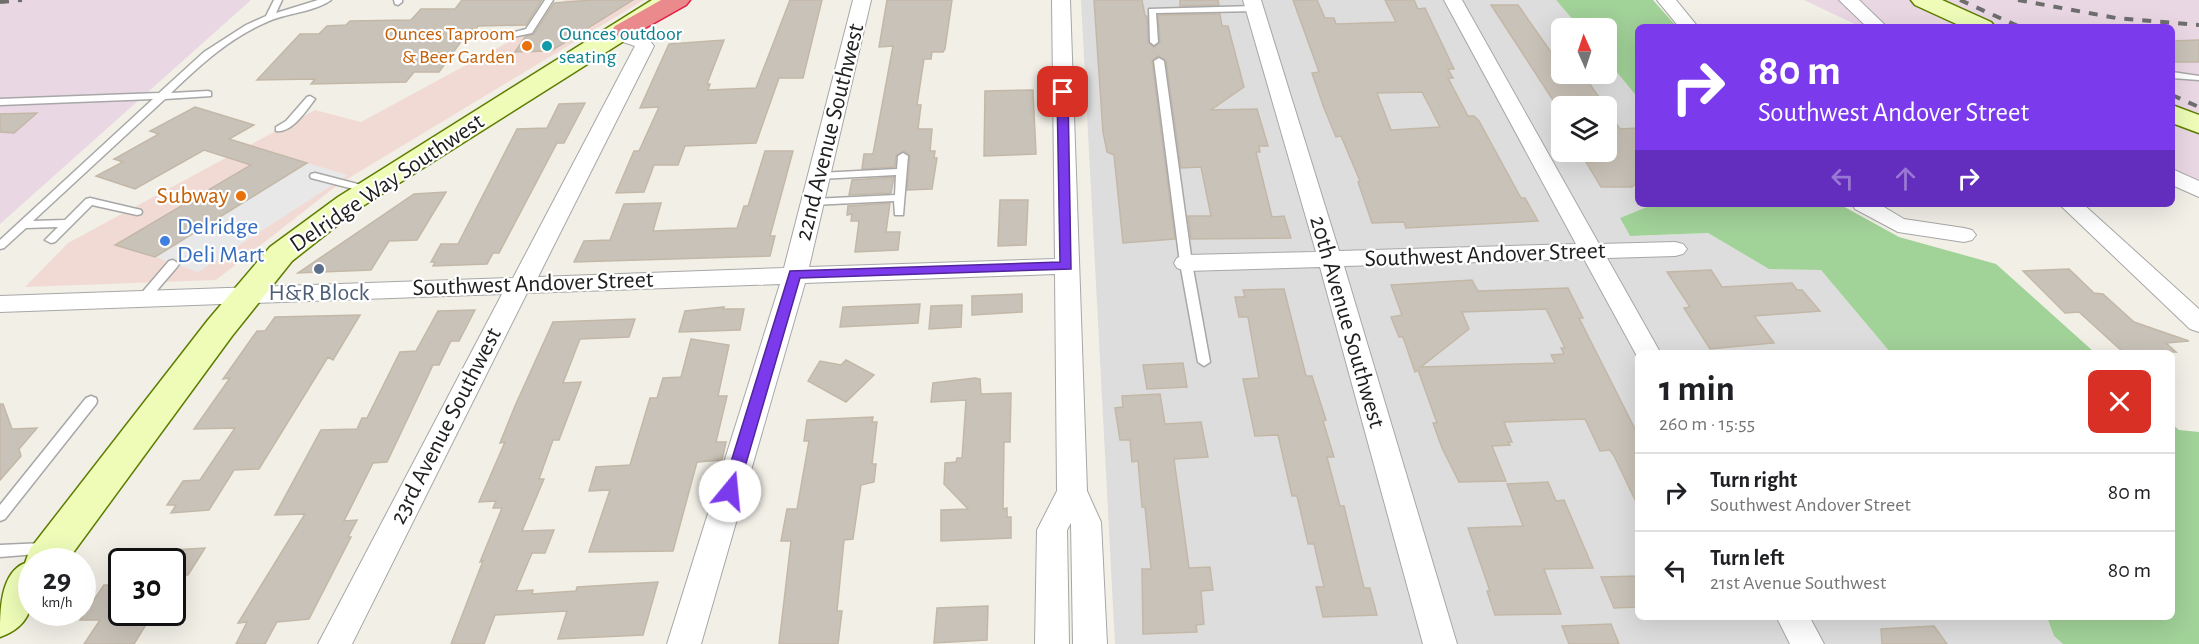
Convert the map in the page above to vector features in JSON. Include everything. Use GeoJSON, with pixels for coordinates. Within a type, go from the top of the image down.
{"type":"FeatureCollection","features":[{"type":"Feature","properties":{"kind":"highway"},"geometry":{"type":"LineString","coordinates":[[620,33],[678,0]]}},
{"type":"Feature","properties":{"kind":"main road","name":"Delridge Way Southwest"},"geometry":{"type":"LineString","coordinates":[[54,548],[246,295],[281,254],[341,208],[620,33],[668,0]]}},
{"type":"Feature","properties":{"kind":"main road"},"geometry":{"type":"LineString","coordinates":[[1923,0],[1976,24]]}},
{"type":"Feature","properties":{"kind":"main road"},"geometry":{"type":"LineString","coordinates":[[2175,114],[2199,125]]}},
{"type":"Feature","properties":{"kind":"main road","name":"Delridge Way Southwest"},"geometry":{"type":"LineString","coordinates":[[0,619],[18,595]]}},
{"type":"Feature","properties":{"kind":"street","name":"22nd Avenue Southwest"},"geometry":{"type":"LineString","coordinates":[[684,644],[795,274],[862,0]]}},
{"type":"Feature","properties":{"kind":"street"},"geometry":{"type":"LineString","coordinates":[[1061,0],[1072,491],[1086,522],[1090,644]]}},
{"type":"Feature","properties":{"kind":"street"},"geometry":{"type":"LineString","coordinates":[[1453,0],[1646,350]]}},
{"type":"Feature","properties":{"kind":"street"},"geometry":{"type":"LineString","coordinates":[[1666,0],[1686,24]]}},
{"type":"Feature","properties":{"kind":"street"},"geometry":{"type":"LineString","coordinates":[[1848,0],[1875,24]]}},
{"type":"Feature","properties":{"kind":"street","name":"20th Avenue Southwest"},"geometry":{"type":"LineString","coordinates":[[1253,4],[1440,644]]}},
{"type":"Feature","properties":{"kind":"street","name":"23rd Avenue Southwest"},"geometry":{"type":"LineString","coordinates":[[335,644],[643,50],[644,43],[620,33]]}},
{"type":"Feature","properties":{"kind":"street"},"geometry":{"type":"LineString","coordinates":[[2175,178],[2199,190]]}},
{"type":"Feature","properties":{"kind":"street"},"geometry":{"type":"LineString","coordinates":[[1868,207],[1898,225],[1964,235]]}},
{"type":"Feature","properties":{"kind":"street"},"geometry":{"type":"LineString","coordinates":[[2073,207],[2199,323]]}},
{"type":"Feature","properties":{"kind":"street","name":"Southwest Andover Street"},"geometry":{"type":"LineString","coordinates":[[1186,263],[1675,249]]}},
{"type":"Feature","properties":{"kind":"street","name":"Southwest Andover Street"},"geometry":{"type":"LineString","coordinates":[[0,304],[1066,266]]}},
{"type":"Feature","properties":{"kind":"street"},"geometry":{"type":"LineString","coordinates":[[1052,644],[1052,530],[1072,491]]}},
{"type":"Feature","properties":{"kind":"street"},"geometry":{"type":"LineString","coordinates":[[1794,620],[1807,644]]}},
{"type":"Feature","properties":{"kind":"lane"},"geometry":{"type":"LineString","coordinates":[[269,18],[278,0]]}},
{"type":"Feature","properties":{"kind":"lane"},"geometry":{"type":"LineString","coordinates":[[0,246],[163,94],[226,41],[269,18],[327,0]]}},
{"type":"Feature","properties":{"kind":"lane"},"geometry":{"type":"LineString","coordinates":[[506,37],[529,31],[549,0]]}},
{"type":"Feature","properties":{"kind":"lane"},"geometry":{"type":"LineString","coordinates":[[1154,42],[1152,11],[1253,4]]}},
{"type":"Feature","properties":{"kind":"lane"},"geometry":{"type":"LineString","coordinates":[[1159,61],[1186,263],[1204,362]]}},
{"type":"Feature","properties":{"kind":"lane"},"geometry":{"type":"LineString","coordinates":[[2175,75],[2197,78]]}},
{"type":"Feature","properties":{"kind":"lane"},"geometry":{"type":"LineString","coordinates":[[0,102],[208,94]]}},
{"type":"Feature","properties":{"kind":"lane"},"geometry":{"type":"LineString","coordinates":[[279,129],[290,123],[310,99]]}},
{"type":"Feature","properties":{"kind":"lane"},"geometry":{"type":"LineString","coordinates":[[899,213],[903,156]]}},
{"type":"Feature","properties":{"kind":"lane"},"geometry":{"type":"LineString","coordinates":[[819,176],[902,172]]}},
{"type":"Feature","properties":{"kind":"lane"},"geometry":{"type":"LineString","coordinates":[[315,176],[370,190]]}},
{"type":"Feature","properties":{"kind":"lane"},"geometry":{"type":"LineString","coordinates":[[813,202],[900,198]]}},
{"type":"Feature","properties":{"kind":"lane"},"geometry":{"type":"LineString","coordinates":[[51,240],[90,201],[137,212]]}},
{"type":"Feature","properties":{"kind":"lane"},"geometry":{"type":"LineString","coordinates":[[23,225],[68,223]]}},
{"type":"Feature","properties":{"kind":"lane"},"geometry":{"type":"LineString","coordinates":[[143,299],[173,264]]}},
{"type":"Feature","properties":{"kind":"lane"},"geometry":{"type":"LineString","coordinates":[[0,514],[91,401]]}},
{"type":"Feature","properties":{"kind":"lane"},"geometry":{"type":"LineString","coordinates":[[0,551],[18,556]]}},
{"type":"Feature","properties":{"kind":"shaded area"},"geometry":{"type":"Polygon","coordinates":[[[0,0],[251,0],[0,224],[0,0]]]}},
{"type":"Feature","properties":{"kind":"shaded area"},"geometry":{"type":"Polygon","coordinates":[[[565,0],[644,0],[339,184],[216,280],[25,287],[68,243],[315,110],[361,122],[553,18],[565,0]]]}},
{"type":"Feature","properties":{"kind":"shaded area"},"geometry":{"type":"Polygon","coordinates":[[[1081,0],[1556,0],[1571,18],[1551,18],[1551,84],[1617,84],[1617,72],[1635,94],[1635,207],[1647,207],[1620,218],[1630,236],[1708,233],[1769,269],[1821,270],[1888,350],[1635,350],[1635,620],[2048,620],[2054,636],[2063,644],[1115,644],[1081,0]]]}},
{"type":"Feature","properties":{"kind":"shaded area"},"geometry":{"type":"Polygon","coordinates":[[[1804,0],[2199,0],[2199,198],[2175,186],[2175,24],[1855,24],[1804,0]]]}},
{"type":"Feature","properties":{"kind":"shaded area"},"geometry":{"type":"Polygon","coordinates":[[[307,163],[348,175],[198,272],[155,257],[307,163]]]}},
{"type":"Feature","properties":{"kind":"green space"},"geometry":{"type":"Polygon","coordinates":[[[1556,0],[1653,0],[1674,24],[1635,24],[1635,94],[1617,72],[1617,18],[1571,18],[1556,0]]]}},
{"type":"Feature","properties":{"kind":"green space"},"geometry":{"type":"Polygon","coordinates":[[[1647,207],[1844,207],[1899,237],[1996,264],[2092,350],[1888,350],[1821,270],[1769,269],[1708,233],[1630,236],[1620,218],[1647,207]]]}},
{"type":"Feature","properties":{"kind":"green space"},"geometry":{"type":"Polygon","coordinates":[[[2175,427],[2179,430],[2199,432],[2199,644],[2063,644],[2054,636],[2048,620],[2175,620],[2175,427]]]}},
{"type":"Feature","properties":{"kind":"building"},"geometry":{"type":"Polygon","coordinates":[[[462,0],[542,0],[526,25],[478,26],[476,29],[470,29],[439,72],[414,72],[406,82],[311,84],[315,79],[257,80],[300,34],[319,34],[327,26],[346,25],[350,21],[411,20],[421,9],[455,9],[462,0]]]}},
{"type":"Feature","properties":{"kind":"building"},"geometry":{"type":"Polygon","coordinates":[[[633,0],[551,51],[515,52],[525,37],[534,34],[554,3],[633,0]]]}},
{"type":"Feature","properties":{"kind":"building"},"geometry":{"type":"Polygon","coordinates":[[[790,0],[822,0],[803,78],[779,78],[756,143],[685,146],[678,165],[654,165],[644,192],[616,193],[634,151],[639,151],[659,107],[640,108],[669,44],[724,40],[707,84],[710,84],[708,90],[756,88],[790,0]]]}},
{"type":"Feature","properties":{"kind":"building"},"geometry":{"type":"Polygon","coordinates":[[[887,0],[952,0],[945,49],[943,52],[932,52],[931,59],[924,59],[917,105],[921,105],[918,129],[932,129],[930,151],[935,151],[934,158],[937,158],[932,189],[907,190],[910,156],[904,151],[896,156],[895,167],[862,169],[864,154],[873,154],[893,46],[879,47],[887,0]]]}},
{"type":"Feature","properties":{"kind":"building"},"geometry":{"type":"Polygon","coordinates":[[[1094,0],[1142,0],[1145,16],[1147,16],[1148,42],[1154,47],[1160,42],[1158,15],[1220,14],[1222,26],[1228,26],[1244,87],[1211,110],[1257,109],[1268,146],[1259,146],[1260,152],[1256,152],[1272,217],[1284,216],[1291,238],[1191,239],[1188,216],[1211,216],[1201,167],[1181,168],[1166,61],[1158,56],[1152,61],[1175,239],[1123,243],[1114,155],[1107,152],[1103,132],[1094,0]]]}},
{"type":"Feature","properties":{"kind":"building"},"geometry":{"type":"Polygon","coordinates":[[[1180,0],[1218,0],[1219,5],[1180,6],[1180,0]]]}},
{"type":"Feature","properties":{"kind":"building"},"geometry":{"type":"Polygon","coordinates":[[[1293,0],[1317,0],[1325,18],[1334,18],[1336,24],[1396,22],[1385,0],[1414,0],[1418,9],[1425,8],[1454,69],[1448,69],[1453,78],[1448,78],[1468,116],[1474,116],[1479,121],[1521,198],[1525,198],[1538,221],[1406,228],[1404,222],[1372,223],[1358,182],[1360,181],[1341,136],[1336,137],[1324,108],[1312,73],[1319,72],[1293,0]],[[1422,92],[1377,93],[1391,130],[1440,127],[1422,92]]]}},
{"type":"Feature","properties":{"kind":"building"},"geometry":{"type":"Polygon","coordinates":[[[1491,5],[1518,5],[1551,52],[1551,84],[1590,84],[1598,96],[1551,97],[1491,5]]]}},
{"type":"Feature","properties":{"kind":"building"},"geometry":{"type":"Polygon","coordinates":[[[2199,40],[2199,62],[2175,62],[2175,41],[2199,40]]]}},
{"type":"Feature","properties":{"kind":"building"},"geometry":{"type":"Polygon","coordinates":[[[1033,90],[1036,154],[984,156],[985,91],[1033,90]]]}},
{"type":"Feature","properties":{"kind":"building"},"geometry":{"type":"Polygon","coordinates":[[[585,103],[564,143],[557,143],[499,253],[493,253],[487,264],[433,266],[435,262],[431,262],[441,244],[458,244],[517,129],[547,128],[559,104],[585,103]]]}},
{"type":"Feature","properties":{"kind":"building"},"geometry":{"type":"Polygon","coordinates":[[[195,107],[254,125],[229,139],[307,163],[155,257],[115,245],[251,165],[204,150],[135,189],[96,176],[123,162],[114,159],[159,134],[150,131],[195,107]]]}},
{"type":"Feature","properties":{"kind":"building"},"geometry":{"type":"Polygon","coordinates":[[[37,113],[14,133],[0,132],[0,114],[37,113]]]}},
{"type":"Feature","properties":{"kind":"building"},"geometry":{"type":"Polygon","coordinates":[[[1617,125],[1620,129],[1635,128],[1635,184],[1632,187],[1601,187],[1586,162],[1617,162],[1617,125]]]}},
{"type":"Feature","properties":{"kind":"building"},"geometry":{"type":"Polygon","coordinates":[[[765,151],[793,151],[770,236],[775,236],[770,256],[574,262],[584,241],[610,240],[624,204],[661,203],[653,231],[737,228],[744,206],[748,206],[765,151]]]}},
{"type":"Feature","properties":{"kind":"building"},"geometry":{"type":"Polygon","coordinates":[[[894,177],[891,193],[849,195],[852,180],[894,177]]]}},
{"type":"Feature","properties":{"kind":"building"},"geometry":{"type":"Polygon","coordinates":[[[446,192],[417,240],[389,241],[371,270],[298,273],[414,194],[446,192]]]}},
{"type":"Feature","properties":{"kind":"building"},"geometry":{"type":"Polygon","coordinates":[[[1000,200],[1028,200],[1026,245],[998,246],[1000,200]]]}},
{"type":"Feature","properties":{"kind":"building"},"geometry":{"type":"Polygon","coordinates":[[[890,203],[886,232],[900,232],[898,250],[855,252],[859,221],[851,221],[852,214],[847,215],[848,206],[890,203]]]}},
{"type":"Feature","properties":{"kind":"building"},"geometry":{"type":"Polygon","coordinates":[[[2069,269],[2094,293],[2103,294],[2134,322],[2189,341],[2166,343],[2174,350],[2121,350],[2079,312],[2065,313],[2023,271],[2069,269]]]}},
{"type":"Feature","properties":{"kind":"building"},"geometry":{"type":"Polygon","coordinates":[[[1711,270],[1722,287],[1792,283],[1797,290],[1802,290],[1820,311],[1754,316],[1774,343],[1710,349],[1684,308],[1690,307],[1667,272],[1711,270]]]}},
{"type":"Feature","properties":{"kind":"building"},"geometry":{"type":"Polygon","coordinates":[[[1472,280],[1478,291],[1568,288],[1583,318],[1579,318],[1635,429],[1635,500],[1614,456],[1610,450],[1600,451],[1585,419],[1504,422],[1512,442],[1508,442],[1510,445],[1492,446],[1506,481],[1459,482],[1442,448],[1433,423],[1437,423],[1418,370],[1415,372],[1403,337],[1399,337],[1391,317],[1402,315],[1391,285],[1472,280]],[[1546,309],[1462,312],[1469,329],[1421,367],[1555,363],[1551,355],[1564,354],[1561,348],[1565,348],[1546,309]]]}},
{"type":"Feature","properties":{"kind":"building"},"geometry":{"type":"Polygon","coordinates":[[[1284,289],[1306,376],[1312,376],[1326,420],[1323,421],[1334,457],[1327,457],[1340,506],[1344,506],[1364,588],[1370,588],[1377,615],[1323,617],[1316,587],[1324,587],[1314,544],[1308,544],[1297,496],[1292,496],[1278,435],[1255,436],[1243,379],[1259,378],[1248,317],[1239,317],[1235,297],[1245,297],[1243,290],[1284,289]]]}},
{"type":"Feature","properties":{"kind":"building"},"geometry":{"type":"Polygon","coordinates":[[[1022,294],[1022,312],[972,315],[972,296],[1022,294]]]}},
{"type":"Feature","properties":{"kind":"building"},"geometry":{"type":"Polygon","coordinates":[[[920,304],[918,323],[840,327],[843,307],[920,304]]]}},
{"type":"Feature","properties":{"kind":"building"},"geometry":{"type":"Polygon","coordinates":[[[962,305],[961,327],[929,329],[931,306],[962,305]]]}},
{"type":"Feature","properties":{"kind":"building"},"geometry":{"type":"Polygon","coordinates":[[[724,307],[723,309],[744,309],[740,330],[679,332],[685,311],[724,307]]]}},
{"type":"Feature","properties":{"kind":"building"},"geometry":{"type":"Polygon","coordinates":[[[475,310],[459,341],[451,341],[439,365],[433,365],[387,462],[373,463],[344,521],[357,520],[348,537],[351,537],[309,619],[277,622],[265,644],[236,644],[247,622],[238,623],[305,514],[275,515],[321,430],[357,429],[362,418],[367,418],[400,352],[416,351],[438,311],[475,310]]]}},
{"type":"Feature","properties":{"kind":"building"},"geometry":{"type":"Polygon","coordinates":[[[360,315],[333,360],[328,357],[259,469],[234,470],[209,510],[171,513],[176,505],[167,505],[183,481],[200,480],[235,428],[194,429],[230,378],[223,379],[257,331],[265,331],[275,317],[360,315]]]}},
{"type":"Feature","properties":{"kind":"building"},"geometry":{"type":"Polygon","coordinates":[[[635,319],[629,337],[580,339],[563,383],[581,382],[559,440],[553,440],[539,479],[544,479],[522,531],[554,530],[545,553],[532,553],[516,591],[533,590],[532,594],[576,591],[577,587],[658,582],[643,635],[558,639],[567,611],[495,615],[484,644],[451,644],[502,508],[493,508],[496,501],[479,502],[505,442],[500,443],[515,406],[553,322],[635,319]]]}},
{"type":"Feature","properties":{"kind":"building"},"geometry":{"type":"Polygon","coordinates":[[[691,339],[729,345],[718,396],[727,396],[716,442],[726,442],[722,460],[697,462],[673,551],[589,552],[610,490],[589,491],[596,467],[630,465],[650,398],[657,398],[663,378],[681,377],[691,339]]]}},
{"type":"Feature","properties":{"kind":"building"},"geometry":{"type":"Polygon","coordinates":[[[846,360],[874,375],[846,402],[808,381],[820,361],[841,365],[846,360]]]}},
{"type":"Feature","properties":{"kind":"building"},"geometry":{"type":"Polygon","coordinates":[[[1183,363],[1187,387],[1147,389],[1143,365],[1183,363]]]}},
{"type":"Feature","properties":{"kind":"building"},"geometry":{"type":"Polygon","coordinates":[[[980,379],[981,394],[1011,393],[1010,442],[1004,442],[1003,509],[1007,508],[1007,517],[1011,517],[1011,538],[941,541],[941,510],[968,509],[944,484],[945,463],[956,462],[957,458],[962,458],[966,400],[931,402],[933,383],[980,379]]]}},
{"type":"Feature","properties":{"kind":"building"},"geometry":{"type":"Polygon","coordinates":[[[1160,394],[1165,424],[1201,422],[1208,457],[1174,459],[1189,568],[1210,567],[1213,590],[1201,591],[1204,624],[1196,625],[1197,632],[1143,634],[1142,569],[1151,569],[1145,507],[1142,507],[1138,461],[1132,462],[1130,440],[1120,440],[1115,408],[1123,407],[1122,396],[1160,394]]]}},
{"type":"Feature","properties":{"kind":"building"},"geometry":{"type":"Polygon","coordinates":[[[0,404],[3,404],[12,429],[37,428],[19,449],[21,456],[0,480],[0,404]]]}},
{"type":"Feature","properties":{"kind":"building"},"geometry":{"type":"Polygon","coordinates":[[[873,417],[872,422],[877,422],[872,464],[876,464],[874,482],[861,485],[853,539],[844,540],[837,611],[842,611],[838,644],[779,644],[791,541],[781,541],[787,509],[797,509],[809,441],[804,441],[807,420],[873,417]]]}},
{"type":"Feature","properties":{"kind":"building"},"geometry":{"type":"Polygon","coordinates":[[[1548,482],[1556,501],[1564,500],[1593,568],[1544,569],[1561,614],[1495,615],[1487,591],[1490,591],[1468,528],[1523,526],[1507,484],[1548,482]]]}},
{"type":"Feature","properties":{"kind":"building"},"geometry":{"type":"Polygon","coordinates":[[[205,548],[188,575],[186,575],[186,549],[205,548]]]}},
{"type":"Feature","properties":{"kind":"building"},"geometry":{"type":"Polygon","coordinates":[[[1635,576],[1635,607],[1614,608],[1601,577],[1635,576]]]}},
{"type":"Feature","properties":{"kind":"building"},"geometry":{"type":"Polygon","coordinates":[[[104,585],[108,585],[108,626],[145,626],[134,644],[84,644],[100,620],[96,620],[96,597],[104,585]]]}},
{"type":"Feature","properties":{"kind":"building"},"geometry":{"type":"Polygon","coordinates":[[[988,606],[987,640],[934,643],[937,608],[988,606]]]}},
{"type":"Feature","properties":{"kind":"building"},"geometry":{"type":"Polygon","coordinates":[[[1611,624],[1619,644],[1569,644],[1562,626],[1611,624]]]}},
{"type":"Feature","properties":{"kind":"building"},"geometry":{"type":"Polygon","coordinates":[[[1934,626],[1947,644],[1882,644],[1881,629],[1934,626]]]}},
{"type":"Feature","properties":{"kind":"railway"},"geometry":{"type":"LineString","coordinates":[[0,2],[22,0]]}},
{"type":"Feature","properties":{"kind":"railway"},"geometry":{"type":"LineString","coordinates":[[1960,0],[2013,24]]}},
{"type":"Feature","properties":{"kind":"railway"},"geometry":{"type":"LineString","coordinates":[[2018,0],[2116,18],[2199,25]]}},
{"type":"Feature","properties":{"kind":"railway"},"geometry":{"type":"LineString","coordinates":[[2175,96],[2199,107]]}},
{"type":"Feature","properties":{"kind":"place","name":"Ounces Taproom & Beer Garden"},"geometry":{"type":"Point","coordinates":[527,46]}},
{"type":"Feature","properties":{"kind":"place","name":"Ounces outdoor seating"},"geometry":{"type":"Point","coordinates":[547,46]}},
{"type":"Feature","properties":{"kind":"place","name":"Subway"},"geometry":{"type":"Point","coordinates":[241,196]}},
{"type":"Feature","properties":{"kind":"place","name":"Delridge Deli Mart"},"geometry":{"type":"Point","coordinates":[165,241]}},
{"type":"Feature","properties":{"kind":"place","name":"H&R Block"},"geometry":{"type":"Point","coordinates":[319,269]}},
{"type":"Feature","properties":{"kind":"route"},"geometry":{"type":"LineString","coordinates":[[730,491],[795,274],[1066,266],[1063,92]]}}]}
